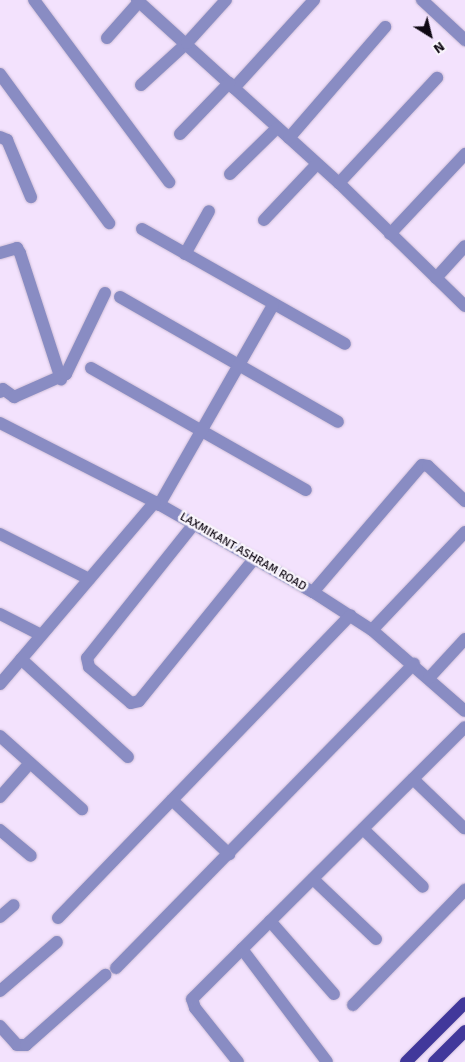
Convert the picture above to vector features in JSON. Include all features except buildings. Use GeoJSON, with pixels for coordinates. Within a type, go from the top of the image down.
{"type":"FeatureCollection","features":[{"type":"Feature","properties":{"kind":"main road"},"geometry":{"type":"LineString","coordinates":[[406,1062],[465,1003]]}},
{"type":"Feature","properties":{"kind":"main road"},"geometry":{"type":"LineString","coordinates":[[434,1062],[465,1031]]}},
{"type":"Feature","properties":{"kind":"street"},"geometry":{"type":"LineString","coordinates":[[34,0],[169,182]]}},
{"type":"Feature","properties":{"kind":"street"},"geometry":{"type":"LineString","coordinates":[[141,85],[187,43],[226,0]]}},
{"type":"Feature","properties":{"kind":"street"},"geometry":{"type":"LineString","coordinates":[[180,134],[232,85],[314,0]]}},
{"type":"Feature","properties":{"kind":"street"},"geometry":{"type":"LineString","coordinates":[[422,0],[465,40]]}},
{"type":"Feature","properties":{"kind":"street"},"geometry":{"type":"LineString","coordinates":[[107,38],[138,1],[187,43],[277,128],[339,183],[465,306]]}},
{"type":"Feature","properties":{"kind":"street"},"geometry":{"type":"LineString","coordinates":[[289,138],[385,27]]}},
{"type":"Feature","properties":{"kind":"street"},"geometry":{"type":"LineString","coordinates":[[0,74],[109,223]]}},
{"type":"Feature","properties":{"kind":"street"},"geometry":{"type":"LineString","coordinates":[[339,183],[437,78]]}},
{"type":"Feature","properties":{"kind":"street"},"geometry":{"type":"LineString","coordinates":[[230,174],[277,128]]}},
{"type":"Feature","properties":{"kind":"street"},"geometry":{"type":"LineString","coordinates":[[0,137],[8,140],[31,197]]}},
{"type":"Feature","properties":{"kind":"street"},"geometry":{"type":"LineString","coordinates":[[390,234],[465,154]]}},
{"type":"Feature","properties":{"kind":"street"},"geometry":{"type":"LineString","coordinates":[[264,220],[317,164]]}},
{"type":"Feature","properties":{"kind":"street"},"geometry":{"type":"LineString","coordinates":[[185,254],[209,211]]}},
{"type":"Feature","properties":{"kind":"street"},"geometry":{"type":"LineString","coordinates":[[142,229],[273,305],[345,344]]}},
{"type":"Feature","properties":{"kind":"street"},"geometry":{"type":"LineString","coordinates":[[436,278],[465,246]]}},
{"type":"Feature","properties":{"kind":"street"},"geometry":{"type":"LineString","coordinates":[[0,253],[17,248],[20,254],[61,379]]}},
{"type":"Feature","properties":{"kind":"street"},"geometry":{"type":"LineString","coordinates":[[1,387],[14,397],[61,379],[71,367],[105,294]]}},
{"type":"Feature","properties":{"kind":"street"},"geometry":{"type":"LineString","coordinates":[[120,297],[338,422]]}},
{"type":"Feature","properties":{"kind":"street"},"geometry":{"type":"LineString","coordinates":[[0,684],[89,579],[157,504],[202,430],[273,305]]}},
{"type":"Feature","properties":{"kind":"street"},"geometry":{"type":"LineString","coordinates":[[92,368],[306,490]]}},
{"type":"Feature","properties":{"kind":"street","name":"LAXMIKANT ASHRAM ROAD"},"geometry":{"type":"LineString","coordinates":[[0,423],[194,524],[351,615],[414,664],[465,711]]}},
{"type":"Feature","properties":{"kind":"street"},"geometry":{"type":"LineString","coordinates":[[313,592],[422,466],[428,466],[465,501]]}},
{"type":"Feature","properties":{"kind":"street"},"geometry":{"type":"LineString","coordinates":[[194,524],[87,658],[89,667],[131,703],[139,701],[255,558]]}},
{"type":"Feature","properties":{"kind":"street"},"geometry":{"type":"LineString","coordinates":[[372,630],[465,532]]}},
{"type":"Feature","properties":{"kind":"street"},"geometry":{"type":"LineString","coordinates":[[0,534],[89,579]]}},
{"type":"Feature","properties":{"kind":"street"},"geometry":{"type":"LineString","coordinates":[[0,614],[41,635]]}},
{"type":"Feature","properties":{"kind":"street"},"geometry":{"type":"LineString","coordinates":[[58,918],[351,615]]}},
{"type":"Feature","properties":{"kind":"street"},"geometry":{"type":"LineString","coordinates":[[428,678],[465,639]]}},
{"type":"Feature","properties":{"kind":"street"},"geometry":{"type":"LineString","coordinates":[[21,659],[128,757]]}},
{"type":"Feature","properties":{"kind":"street"},"geometry":{"type":"LineString","coordinates":[[116,968],[414,664]]}},
{"type":"Feature","properties":{"kind":"street"},"geometry":{"type":"LineString","coordinates":[[238,1062],[192,1004],[192,999],[465,727]]}},
{"type":"Feature","properties":{"kind":"street"},"geometry":{"type":"LineString","coordinates":[[0,736],[82,809]]}},
{"type":"Feature","properties":{"kind":"street"},"geometry":{"type":"LineString","coordinates":[[0,797],[30,763]]}},
{"type":"Feature","properties":{"kind":"street"},"geometry":{"type":"LineString","coordinates":[[413,779],[464,828]]}},
{"type":"Feature","properties":{"kind":"street"},"geometry":{"type":"LineString","coordinates":[[172,800],[229,854]]}},
{"type":"Feature","properties":{"kind":"street"},"geometry":{"type":"LineString","coordinates":[[363,829],[423,888]]}},
{"type":"Feature","properties":{"kind":"street"},"geometry":{"type":"LineString","coordinates":[[0,830],[31,856]]}},
{"type":"Feature","properties":{"kind":"street"},"geometry":{"type":"LineString","coordinates":[[313,879],[376,939]]}},
{"type":"Feature","properties":{"kind":"street"},"geometry":{"type":"LineString","coordinates":[[353,1005],[465,890]]}},
{"type":"Feature","properties":{"kind":"street"},"geometry":{"type":"LineString","coordinates":[[0,916],[14,905]]}},
{"type":"Feature","properties":{"kind":"street"},"geometry":{"type":"LineString","coordinates":[[270,921],[334,994]]}},
{"type":"Feature","properties":{"kind":"street"},"geometry":{"type":"LineString","coordinates":[[0,991],[57,942]]}},
{"type":"Feature","properties":{"kind":"street"},"geometry":{"type":"LineString","coordinates":[[242,949],[327,1062]]}},
{"type":"Feature","properties":{"kind":"street"},"geometry":{"type":"LineString","coordinates":[[0,1026],[16,1045],[26,1044],[105,975]]}}]}
